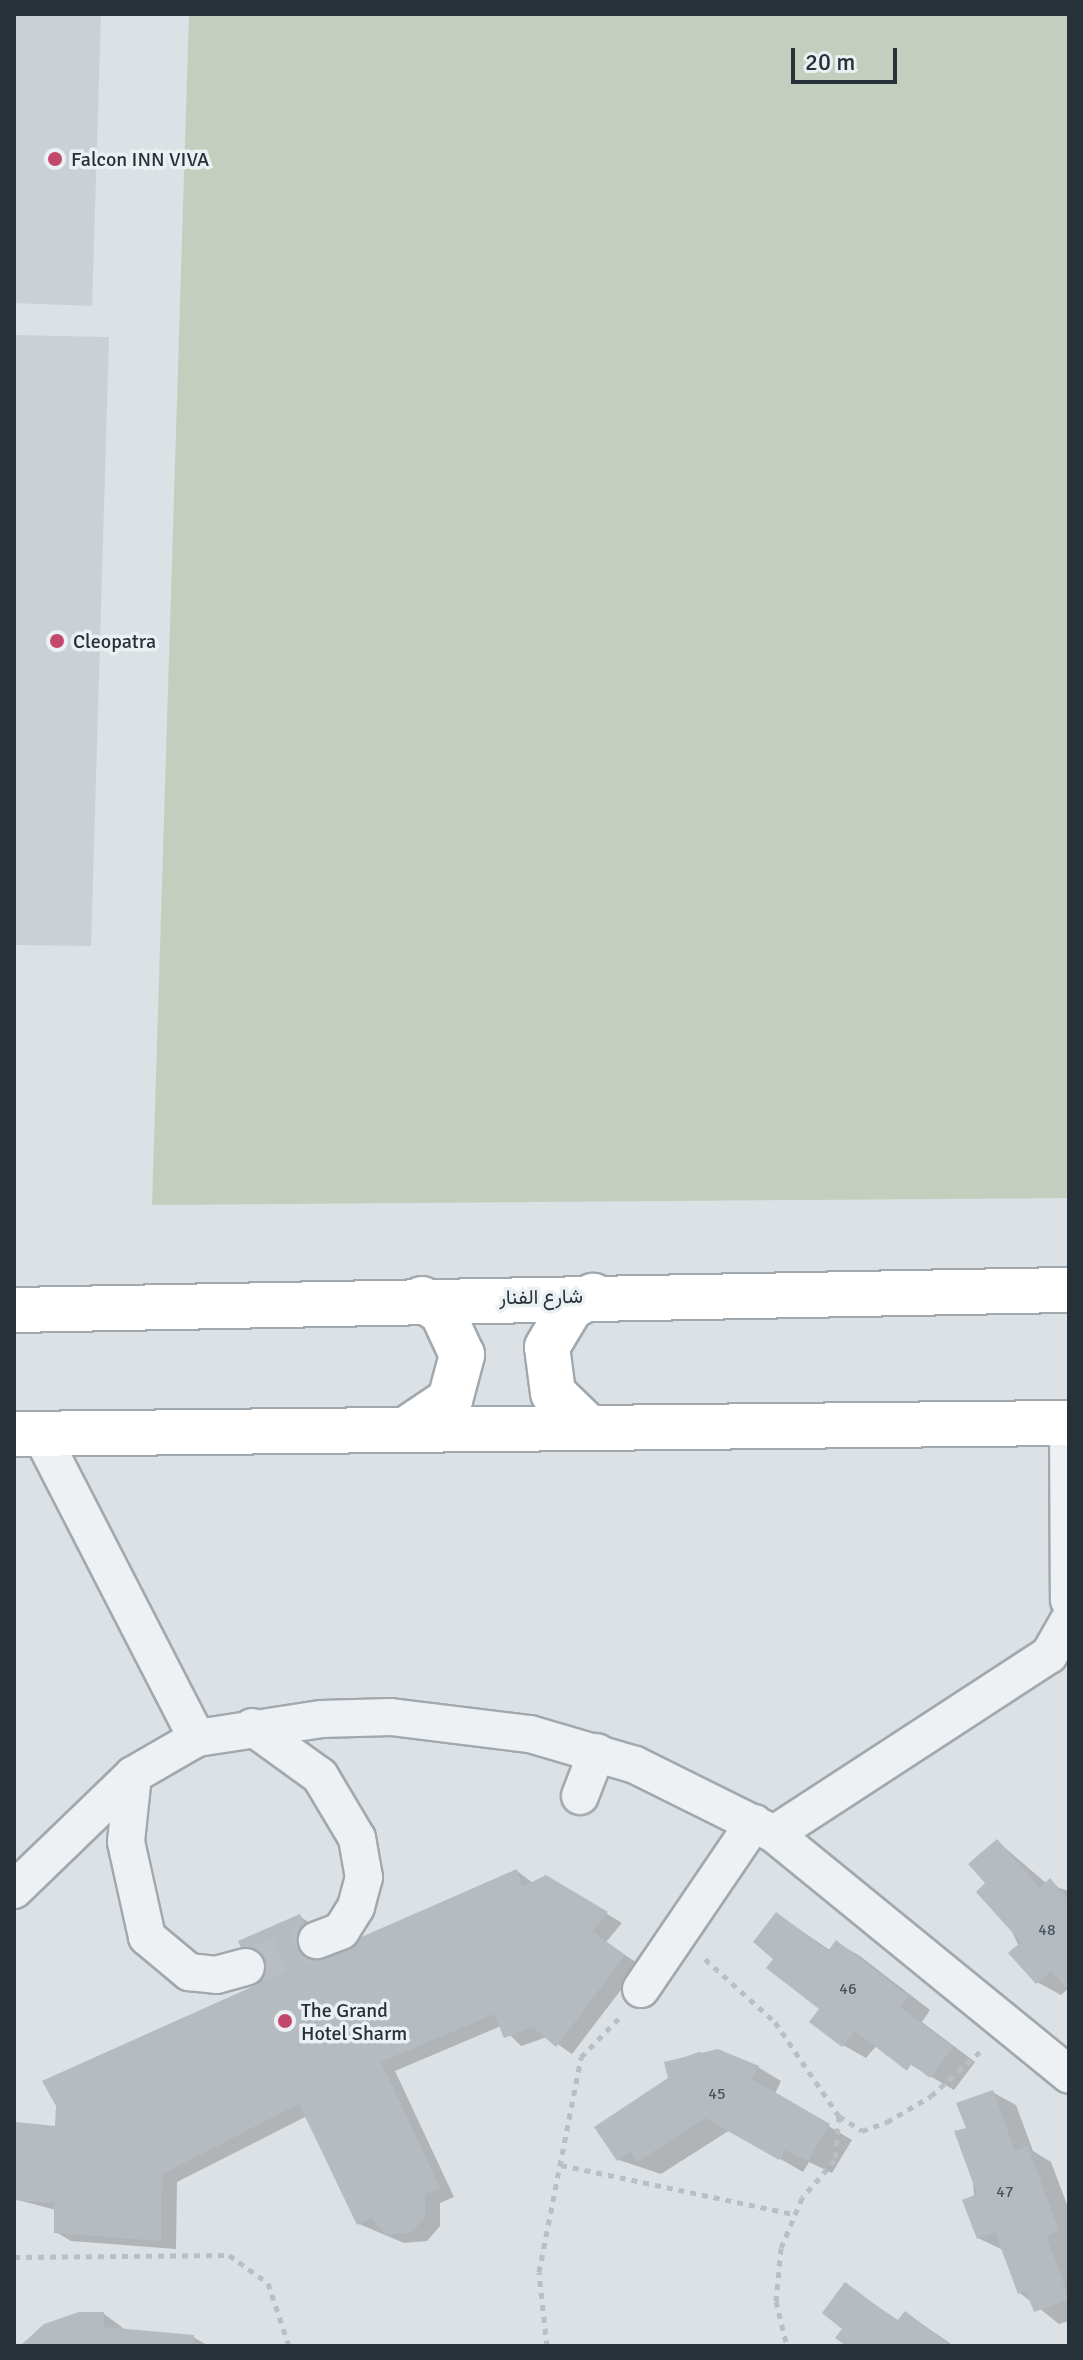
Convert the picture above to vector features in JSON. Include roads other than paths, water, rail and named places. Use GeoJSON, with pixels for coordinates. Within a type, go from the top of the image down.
{"type":"FeatureCollection","features":[{"type":"Feature","properties":{"kind":"main road","name":"شارع الفنار"},"geometry":{"type":"LineString","coordinates":[[14,1310],[422,1299],[1069,1290]]}},
{"type":"Feature","properties":{"kind":"main road"},"geometry":{"type":"LineString","coordinates":[[587,1426],[553,1393],[547,1347],[571,1307],[593,1296]]}},
{"type":"Feature","properties":{"kind":"main road"},"geometry":{"type":"LineString","coordinates":[[411,1426],[450,1400],[462,1355],[449,1322],[422,1299]]}},
{"type":"Feature","properties":{"kind":"main road"},"geometry":{"type":"LineString","coordinates":[[28,1435],[411,1426],[1069,1423]]}},
{"type":"Feature","properties":{"kind":"lane"},"geometry":{"type":"LineString","coordinates":[[1069,1423],[1069,1600]]}},
{"type":"Feature","properties":{"kind":"lane"},"geometry":{"type":"LineString","coordinates":[[28,1435],[197,1738]]}},
{"type":"Feature","properties":{"kind":"lane"},"geometry":{"type":"LineString","coordinates":[[641,1989],[678,1935],[764,1829],[1049,1655],[1069,1620]]}},
{"type":"Feature","properties":{"kind":"lane"},"geometry":{"type":"LineString","coordinates":[[14,1890],[133,1775],[197,1738],[252,1727],[405,1718],[530,1734],[597,1752],[764,1829],[1011,2024],[1069,2075]]}},
{"type":"Feature","properties":{"kind":"lane"},"geometry":{"type":"LineString","coordinates":[[252,1727],[320,1776],[357,1838],[364,1877],[356,1907],[341,1931],[317,1940]]}},
{"type":"Feature","properties":{"kind":"lane"},"geometry":{"type":"LineString","coordinates":[[580,1796],[597,1752]]}},
{"type":"Feature","properties":{"kind":"lane"},"geometry":{"type":"LineString","coordinates":[[133,1775],[126,1842],[147,1937],[189,1972],[216,1975],[246,1967]]}},
{"type":"Feature","properties":{"kind":"tunnel"},"geometry":{"type":"LineString","coordinates":[[246,1967],[317,1940]]}},
{"type":"Feature","properties":{"kind":"place","name":"Falcon INN VIVA"},"geometry":{"type":"Point","coordinates":[55,159]}},
{"type":"Feature","properties":{"kind":"place","name":"Cleopatra"},"geometry":{"type":"Point","coordinates":[57,641]}},
{"type":"Feature","properties":{"kind":"place","name":"The Grand Hotel Sharm"},"geometry":{"type":"Point","coordinates":[285,2021]}}]}
